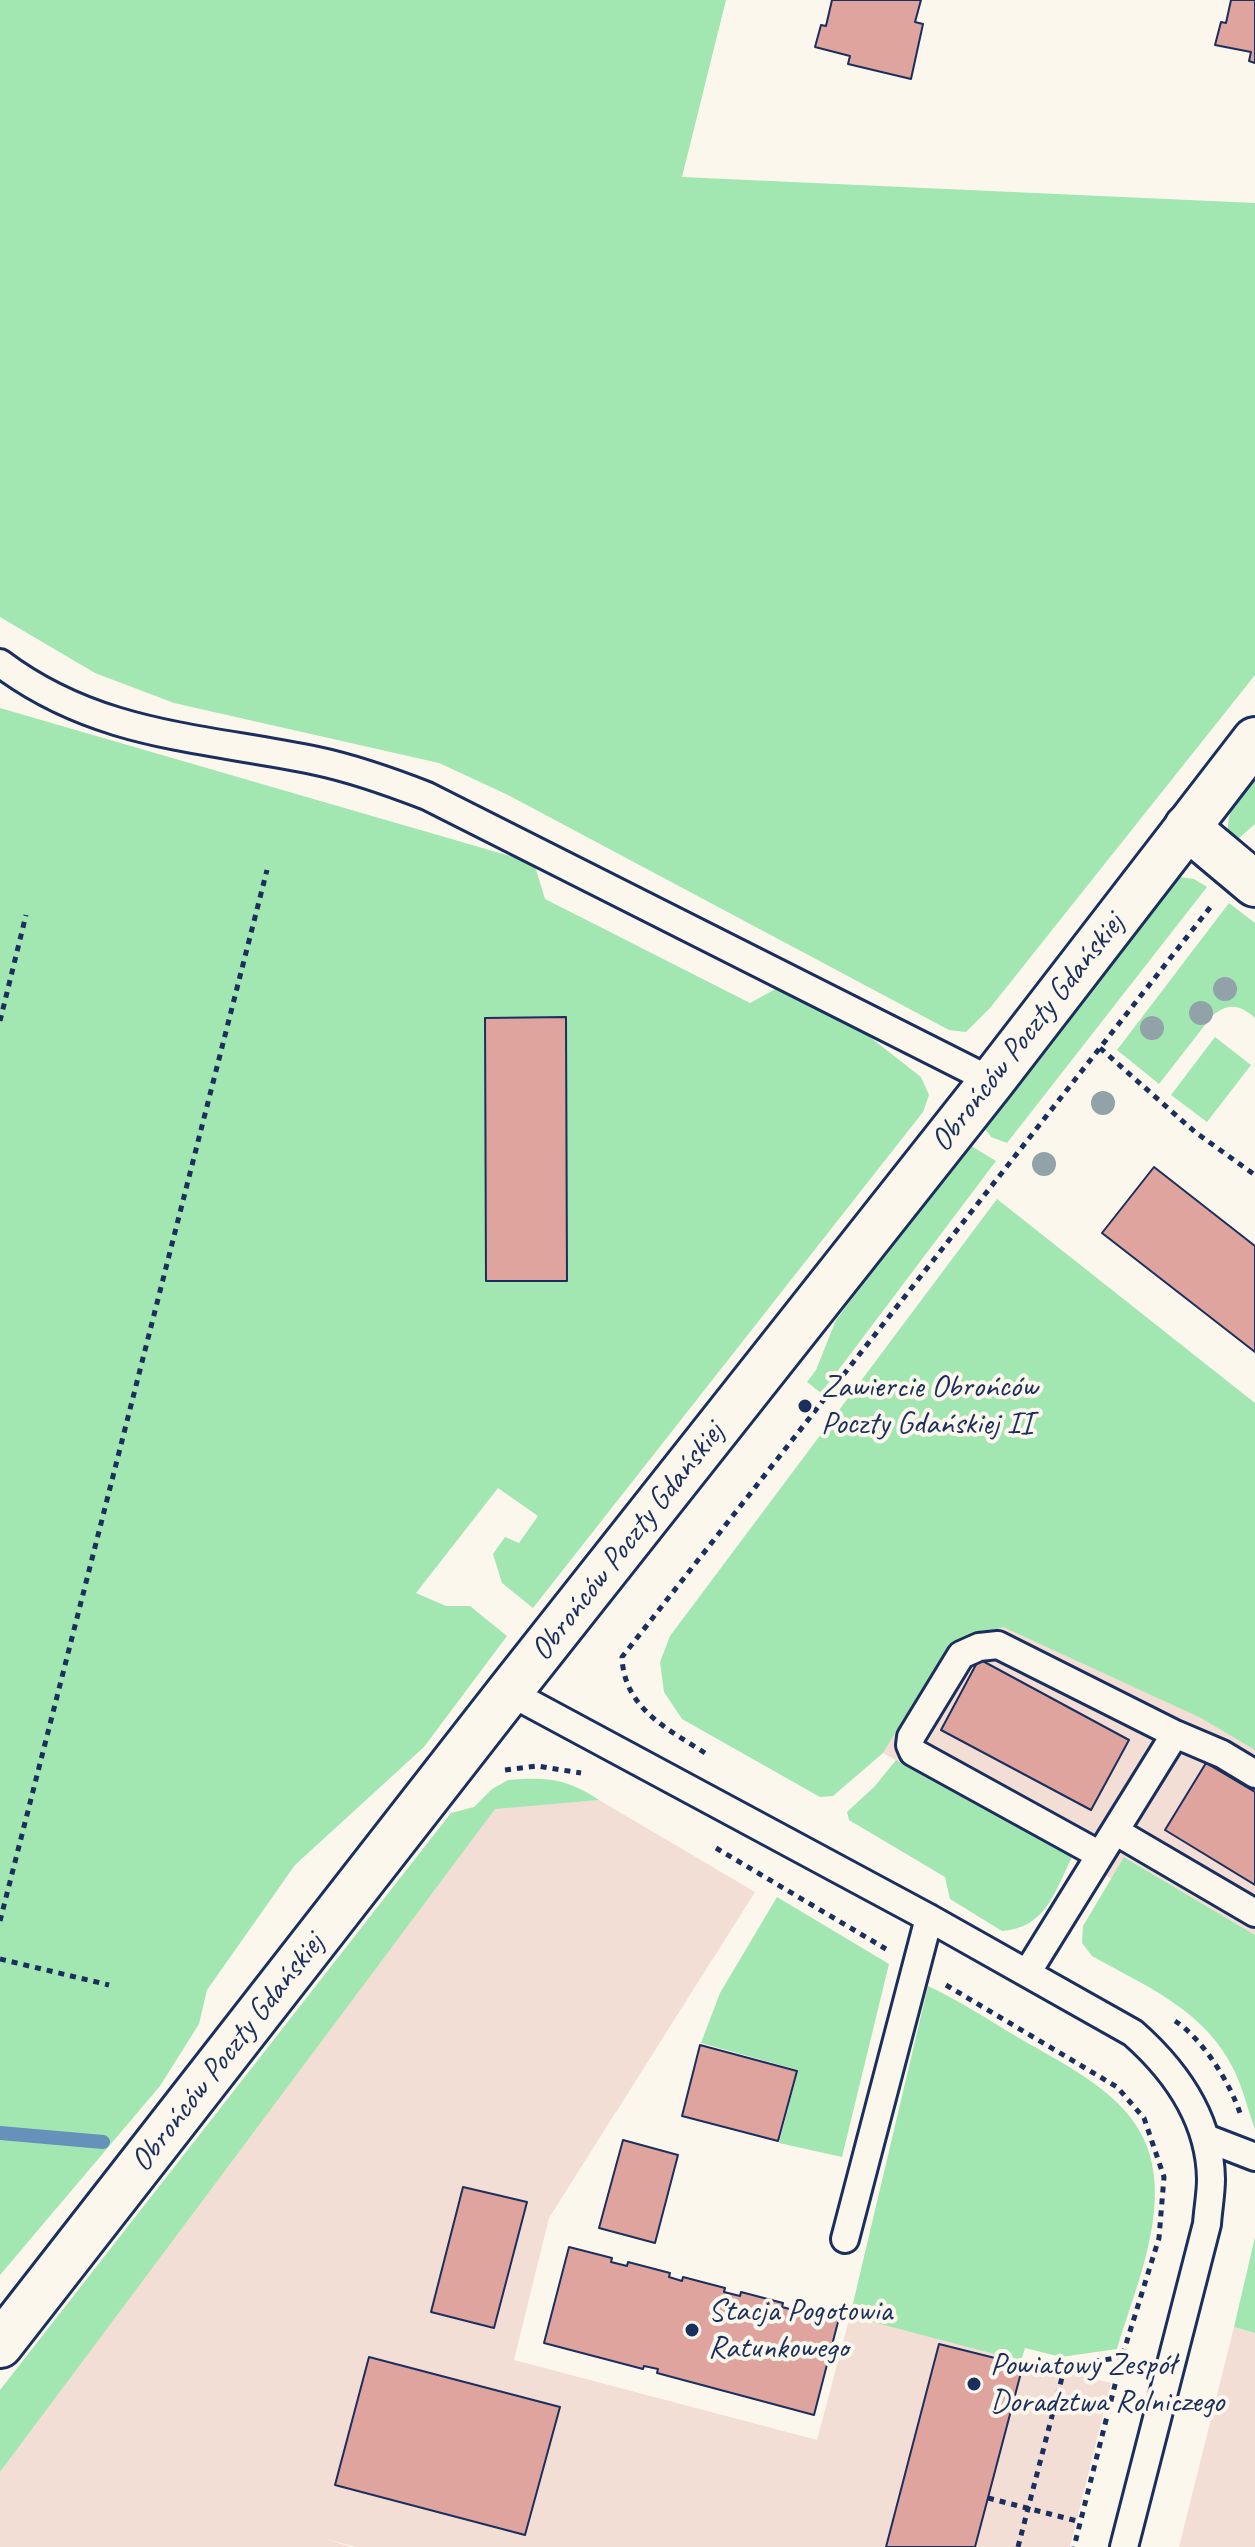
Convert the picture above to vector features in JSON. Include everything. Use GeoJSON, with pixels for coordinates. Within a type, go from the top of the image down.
{"type":"FeatureCollection","features":[{"type":"Feature","properties":{"kind":"street","name":"Obrońców Poczty Gdańskiej"},"geometry":{"type":"LineString","coordinates":[[0,2345],[509,1692],[992,1081],[1255,740]]}},
{"type":"Feature","properties":{"kind":"street"},"geometry":{"type":"LineString","coordinates":[[1187,827],[1247,877]]}},
{"type":"Feature","properties":{"kind":"lane"},"geometry":{"type":"LineString","coordinates":[[0,663],[28,685],[95,716],[165,735],[344,767],[372,774],[427,796],[992,1081]]}},
{"type":"Feature","properties":{"kind":"lane"},"geometry":{"type":"LineString","coordinates":[[1100,1855],[913,1752],[911,1737],[954,1662],[970,1650],[998,1645],[1175,1734],[1222,1754],[1255,1774]]}},
{"type":"Feature","properties":{"kind":"lane"},"geometry":{"type":"LineString","coordinates":[[509,1692],[929,1918],[1133,2033],[1157,2055],[1194,2109],[1206,2138],[1211,2180],[1207,2224],[1124,2547]]}},
{"type":"Feature","properties":{"kind":"lane"},"geometry":{"type":"LineString","coordinates":[[1027,1973],[1175,1734]]}},
{"type":"Feature","properties":{"kind":"lane"},"geometry":{"type":"LineString","coordinates":[[1115,1831],[1255,1913]]}},
{"type":"Feature","properties":{"kind":"lane"},"geometry":{"type":"LineString","coordinates":[[845,2239],[929,1918]]}},
{"type":"Feature","properties":{"kind":"lane"},"geometry":{"type":"LineString","coordinates":[[1206,2138],[1252,2156]]}},
{"type":"Feature","properties":{"kind":"path"},"geometry":{"type":"LineString","coordinates":[[0,1921],[267,870]]}},
{"type":"Feature","properties":{"kind":"path"},"geometry":{"type":"LineString","coordinates":[[712,1758],[659,1723],[640,1706],[623,1675],[622,1657],[1100,1048],[1247,877]]}},
{"type":"Feature","properties":{"kind":"path"},"geometry":{"type":"LineString","coordinates":[[0,1021],[26,915]]}},
{"type":"Feature","properties":{"kind":"path"},"geometry":{"type":"LineString","coordinates":[[1100,1048],[1195,1132],[1255,1175]]}},
{"type":"Feature","properties":{"kind":"path"},"geometry":{"type":"LineString","coordinates":[[0,1959],[109,1985]]}},
{"type":"Feature","properties":{"kind":"path"},"geometry":{"type":"LineString","coordinates":[[1174,2020],[1186,2028],[1220,2073],[1237,2102],[1252,2156]]}},
{"type":"Feature","properties":{"kind":"path"},"geometry":{"type":"LineString","coordinates":[[1018,2547],[1065,2366],[1122,2357]]}},
{"type":"Feature","properties":{"kind":"path"},"geometry":{"type":"LineString","coordinates":[[988,2498],[1081,2522]]}},
{"type":"Feature","properties":{"kind":"shaded area"},"geometry":{"type":"Polygon","coordinates":[[[1003,1627],[1202,1718],[1255,1750],[1255,1935],[1125,1857],[1112,1879],[883,1753],[947,1648],[1003,1627]]]}},
{"type":"Feature","properties":{"kind":"shaded area"},"geometry":{"type":"Polygon","coordinates":[[[599,1800],[755,1892],[549,2218],[514,2360],[817,2440],[850,2316],[1111,2383],[1070,2547],[356,2547],[322,2538],[351,2547],[0,2547],[0,2472],[495,1808],[599,1800]]]}},
{"type":"Feature","properties":{"kind":"shaded area"},"geometry":{"type":"Polygon","coordinates":[[[1234,2327],[1255,2333],[1255,2547],[1179,2547],[1234,2327]]]}},
{"type":"Feature","properties":{"kind":"green space"},"geometry":{"type":"Polygon","coordinates":[[[0,0],[726,0],[682,177],[1255,203],[1255,675],[990,1008],[966,1032],[949,1030],[508,795],[439,763],[174,703],[95,673],[0,617],[0,0]]]}},
{"type":"Feature","properties":{"kind":"green space"},"geometry":{"type":"Polygon","coordinates":[[[0,708],[534,863],[545,899],[750,1003],[779,987],[866,1034],[921,1077],[929,1095],[923,1112],[533,1608],[502,1583],[493,1554],[505,1537],[519,1543],[538,1516],[498,1488],[416,1593],[446,1606],[470,1606],[507,1636],[424,1747],[295,1865],[207,1990],[199,2024],[160,2086],[0,2275],[0,708]]]}},
{"type":"Feature","properties":{"kind":"green space"},"geometry":{"type":"Polygon","coordinates":[[[1255,777],[1255,824],[1239,838],[1229,835],[1231,811],[1255,777]]]}},
{"type":"Feature","properties":{"kind":"green space"},"geometry":{"type":"Polygon","coordinates":[[[1179,877],[1194,879],[1207,887],[1007,1143],[991,1137],[983,1126],[1179,877]]]}},
{"type":"Feature","properties":{"kind":"green space"},"geometry":{"type":"Polygon","coordinates":[[[1229,903],[1255,923],[1255,1018],[1234,1007],[1212,1016],[1159,1084],[1117,1050],[1229,903]]]}},
{"type":"Feature","properties":{"kind":"green space"},"geometry":{"type":"Polygon","coordinates":[[[1215,1037],[1251,1065],[1207,1122],[1171,1095],[1215,1037]]]}},
{"type":"Feature","properties":{"kind":"green space"},"geometry":{"type":"Polygon","coordinates":[[[968,1144],[996,1161],[821,1393],[807,1382],[816,1370],[836,1320],[968,1144]]]}},
{"type":"Feature","properties":{"kind":"green space"},"geometry":{"type":"Polygon","coordinates":[[[997,1199],[1255,1403],[1255,1750],[1201,1718],[1003,1627],[947,1648],[883,1753],[833,1796],[820,1797],[682,1719],[664,1692],[660,1662],[670,1636],[997,1199]]]}},
{"type":"Feature","properties":{"kind":"green space"},"geometry":{"type":"Polygon","coordinates":[[[896,1760],[1072,1857],[1054,1895],[1039,1915],[1029,1923],[1002,1931],[950,1899],[945,1877],[849,1820],[847,1812],[875,1786],[896,1760]]]}},
{"type":"Feature","properties":{"kind":"green space"},"geometry":{"type":"Polygon","coordinates":[[[508,1780],[566,1783],[599,1800],[495,1809],[0,2472],[0,2390],[451,1813],[474,1807],[492,1789],[508,1780]]]}},
{"type":"Feature","properties":{"kind":"green space"},"geometry":{"type":"Polygon","coordinates":[[[1124,1857],[1255,1935],[1255,2129],[1234,2070],[1207,2031],[1173,2002],[1092,1956],[1082,1943],[1083,1926],[1124,1857]]]}},
{"type":"Feature","properties":{"kind":"green space"},"geometry":{"type":"Polygon","coordinates":[[[777,1897],[889,1964],[842,2157],[779,2143],[798,2070],[701,2043],[720,1993],[777,1897]]]}},
{"type":"Feature","properties":{"kind":"green space"},"geometry":{"type":"Polygon","coordinates":[[[928,1986],[1084,2077],[1123,2109],[1138,2128],[1148,2150],[1154,2176],[1153,2220],[1144,2264],[1117,2349],[1061,2357],[1025,2348],[1021,2361],[850,2316],[928,1986]]]}},
{"type":"Feature","properties":{"kind":"green space"},"geometry":{"type":"Polygon","coordinates":[[[1255,2237],[1255,2333],[1234,2327],[1255,2237]]]}},
{"type":"Feature","properties":{"kind":"building"},"geometry":{"type":"Polygon","coordinates":[[[832,0],[921,0],[915,22],[923,24],[911,79],[848,64],[850,56],[815,47],[821,25],[826,26],[832,0]]]}},
{"type":"Feature","properties":{"kind":"building"},"geometry":{"type":"Polygon","coordinates":[[[1231,0],[1255,0],[1255,63],[1249,61],[1251,52],[1215,45],[1221,22],[1226,23],[1231,0]]]}},
{"type":"Feature","properties":{"kind":"building"},"geometry":{"type":"Polygon","coordinates":[[[566,1017],[567,1281],[486,1281],[485,1018],[566,1017]]]}},
{"type":"Feature","properties":{"kind":"building"},"geometry":{"type":"Polygon","coordinates":[[[1154,1167],[1255,1246],[1255,1352],[1102,1233],[1154,1167]]]}},
{"type":"Feature","properties":{"kind":"building"},"geometry":{"type":"Polygon","coordinates":[[[979,1659],[1129,1740],[1091,1810],[941,1730],[979,1659]]]}},
{"type":"Feature","properties":{"kind":"building"},"geometry":{"type":"Polygon","coordinates":[[[1206,1763],[1255,1792],[1255,1885],[1165,1830],[1206,1763]]]}},
{"type":"Feature","properties":{"kind":"building"},"geometry":{"type":"Polygon","coordinates":[[[700,2045],[797,2071],[778,2141],[682,2116],[700,2045]]]}},
{"type":"Feature","properties":{"kind":"building"},"geometry":{"type":"Polygon","coordinates":[[[623,2140],[678,2155],[655,2243],[599,2228],[623,2140]]]}},
{"type":"Feature","properties":{"kind":"building"},"geometry":{"type":"Polygon","coordinates":[[[463,2187],[527,2202],[494,2328],[431,2312],[463,2187]]]}},
{"type":"Feature","properties":{"kind":"building","name":"Stacja Pogotowia Ratunkowego"},"geometry":{"type":"Polygon","coordinates":[[[569,2247],[612,2258],[611,2262],[627,2266],[628,2262],[670,2273],[669,2277],[682,2281],[683,2277],[725,2288],[724,2292],[740,2296],[741,2292],[783,2303],[782,2307],[797,2311],[798,2307],[839,2318],[814,2415],[657,2373],[658,2369],[644,2366],[643,2369],[544,2343],[569,2247]]]}},
{"type":"Feature","properties":{"kind":"building"},"geometry":{"type":"Polygon","coordinates":[[[939,2344],[1023,2365],[975,2547],[886,2547],[939,2344]]]}},
{"type":"Feature","properties":{"kind":"building"},"geometry":{"type":"Polygon","coordinates":[[[369,2357],[560,2407],[525,2535],[335,2485],[369,2357]]]}},
{"type":"Feature","properties":{"kind":"waterway"},"geometry":{"type":"LineString","coordinates":[[0,2133],[103,2142]]}},
{"type":"Feature","properties":{"kind":"place","name":"Zawiercie Obrońców Poczty Gdańskiej II"},"geometry":{"type":"Point","coordinates":[805,1406]}},
{"type":"Feature","properties":{"kind":"place","name":"Stacja Pogotowia Ratunkowego"},"geometry":{"type":"Point","coordinates":[692,2330]}},
{"type":"Feature","properties":{"kind":"place","name":"Powiatowy Zespół Doradztwa Rolniczego"},"geometry":{"type":"Point","coordinates":[974,2384]}}]}
